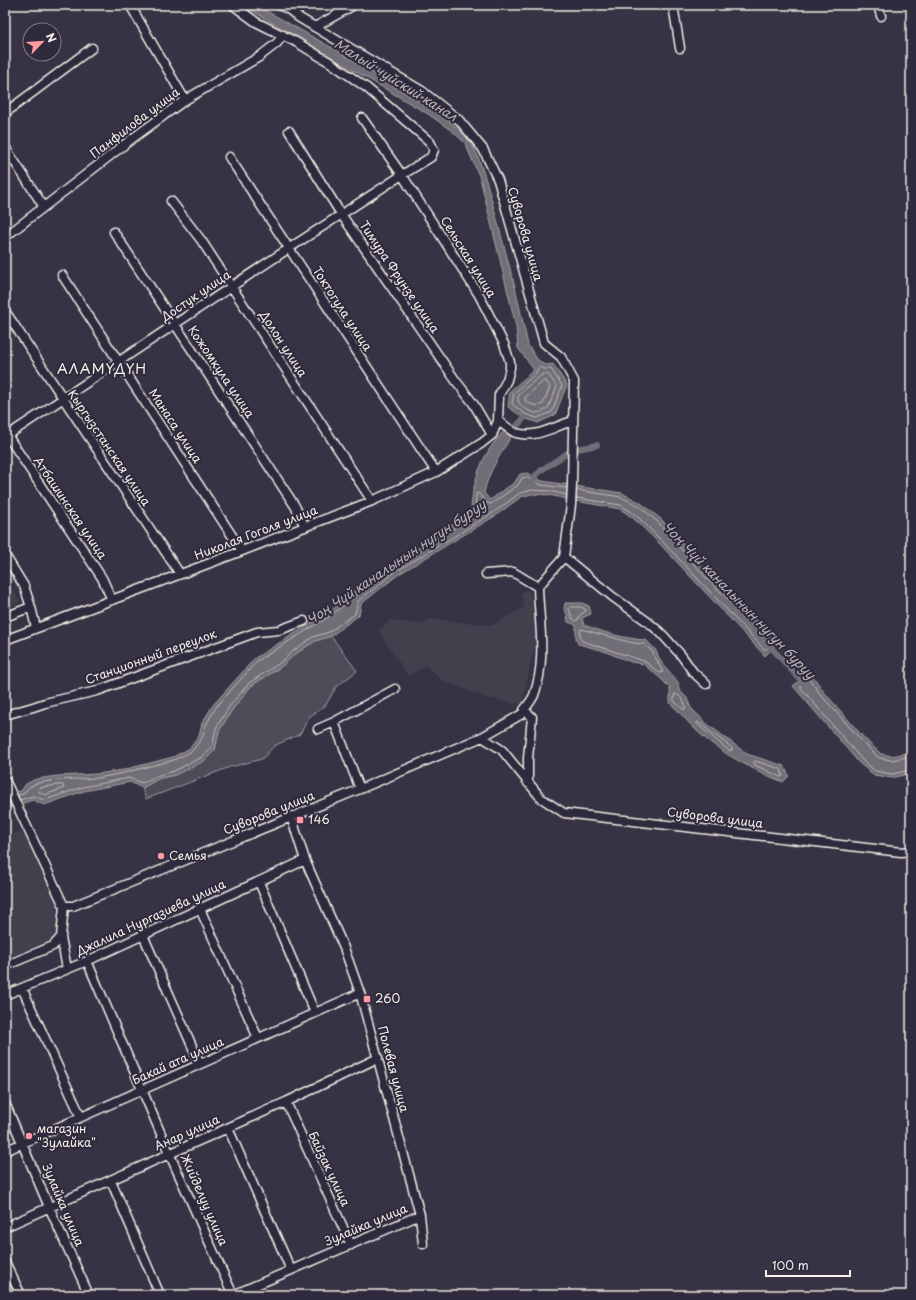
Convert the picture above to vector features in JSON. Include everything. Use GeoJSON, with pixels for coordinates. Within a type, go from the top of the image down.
{"type":"FeatureCollection","features":[{"type":"Feature","properties":{"kind":"street"},"geometry":{"type":"LineString","coordinates":[[130,5],[186,100]]}},
{"type":"Feature","properties":{"kind":"street","name":"Достук улица"},"geometry":{"type":"LineString","coordinates":[[6,435],[62,400],[341,214],[431,157],[434,150],[430,142],[367,88],[331,63],[283,35],[256,22],[233,5]]}},
{"type":"Feature","properties":{"kind":"street","name":"Суворова улица"},"geometry":{"type":"LineString","coordinates":[[278,5],[288,7],[315,27],[422,91],[459,120],[483,148],[498,180],[544,343],[561,357],[574,381],[571,505],[564,557]]}},
{"type":"Feature","properties":{"kind":"street"},"geometry":{"type":"LineString","coordinates":[[315,27],[354,5]]}},
{"type":"Feature","properties":{"kind":"street"},"geometry":{"type":"LineString","coordinates":[[673,5],[680,48]]}},
{"type":"Feature","properties":{"kind":"street"},"geometry":{"type":"LineString","coordinates":[[878,5],[880,16]]}},
{"type":"Feature","properties":{"kind":"street","name":"Панфилова улица"},"geometry":{"type":"LineString","coordinates":[[5,237],[186,100],[259,57],[277,43],[283,35]]}},
{"type":"Feature","properties":{"kind":"street"},"geometry":{"type":"LineString","coordinates":[[5,113],[92,48]]}},
{"type":"Feature","properties":{"kind":"street","name":"Сельская улица"},"geometry":{"type":"LineString","coordinates":[[362,118],[402,175],[479,295],[508,354],[510,368],[507,380],[499,395],[498,421]]}},
{"type":"Feature","properties":{"kind":"street","name":"Тимура Фрунзе улица"},"geometry":{"type":"LineString","coordinates":[[289,132],[341,214],[456,381],[473,403],[492,434]]}},
{"type":"Feature","properties":{"kind":"street"},"geometry":{"type":"LineString","coordinates":[[5,147],[44,207]]}},
{"type":"Feature","properties":{"kind":"street","name":"Токтогула улица"},"geometry":{"type":"LineString","coordinates":[[229,158],[436,472]]}},
{"type":"Feature","properties":{"kind":"street","name":"Долон улица"},"geometry":{"type":"LineString","coordinates":[[171,201],[201,240],[372,501]]}},
{"type":"Feature","properties":{"kind":"street","name":"Кожомкула улица"},"geometry":{"type":"LineString","coordinates":[[114,232],[295,506],[305,527]]}},
{"type":"Feature","properties":{"kind":"street","name":"Манаса улица"},"geometry":{"type":"LineString","coordinates":[[62,274],[242,551]]}},
{"type":"Feature","properties":{"kind":"street","name":"Кыргызстанская улица"},"geometry":{"type":"LineString","coordinates":[[7,314],[62,400],[180,574]]}},
{"type":"Feature","properties":{"kind":"street"},"geometry":{"type":"LineString","coordinates":[[498,421],[515,432],[530,434],[549,431],[562,424],[573,421]]}},
{"type":"Feature","properties":{"kind":"street","name":"Николая Гоголя улица"},"geometry":{"type":"LineString","coordinates":[[5,640],[372,501],[436,472],[482,443],[492,434],[498,421]]}},
{"type":"Feature","properties":{"kind":"street","name":"Атбашинская улица"},"geometry":{"type":"LineString","coordinates":[[6,435],[102,578],[112,600]]}},
{"type":"Feature","properties":{"kind":"street"},"geometry":{"type":"LineString","coordinates":[[5,555],[24,586],[36,628]]}},
{"type":"Feature","properties":{"kind":"street"},"geometry":{"type":"LineString","coordinates":[[486,574],[513,572],[538,587],[564,557],[612,598],[648,622],[661,633],[681,655],[693,672],[706,684]]}},
{"type":"Feature","properties":{"kind":"street","name":"Суворова улица"},"geometry":{"type":"LineString","coordinates":[[64,906],[73,906],[360,789],[482,737],[522,714],[534,696],[540,669],[542,632],[538,587]]}},
{"type":"Feature","properties":{"kind":"street"},"geometry":{"type":"LineString","coordinates":[[5,617],[31,607]]}},
{"type":"Feature","properties":{"kind":"street","name":"Станционный переулок"},"geometry":{"type":"LineString","coordinates":[[5,715],[45,703],[97,691],[257,632],[279,630],[304,621]]}},
{"type":"Feature","properties":{"kind":"street"},"geometry":{"type":"LineString","coordinates":[[318,729],[395,689]]}},
{"type":"Feature","properties":{"kind":"street"},"geometry":{"type":"LineString","coordinates":[[524,710],[532,717],[528,758],[528,782]]}},
{"type":"Feature","properties":{"kind":"street"},"geometry":{"type":"LineString","coordinates":[[334,722],[360,789]]}},
{"type":"Feature","properties":{"kind":"street","name":"Суворова улица"},"geometry":{"type":"LineString","coordinates":[[482,737],[502,750],[541,798],[564,813],[901,852],[911,851]]}},
{"type":"Feature","properties":{"kind":"street"},"geometry":{"type":"LineString","coordinates":[[6,782],[64,906],[61,937],[67,970]]}},
{"type":"Feature","properties":{"kind":"street","name":"Полевая улица"},"geometry":{"type":"LineString","coordinates":[[291,816],[305,860],[344,948],[360,993],[420,1215],[424,1244]]}},
{"type":"Feature","properties":{"kind":"street","name":"Джалила Нургазиева улица"},"geometry":{"type":"LineString","coordinates":[[5,995],[87,961],[305,860]]}},
{"type":"Feature","properties":{"kind":"street"},"geometry":{"type":"LineString","coordinates":[[259,882],[315,1013]]}},
{"type":"Feature","properties":{"kind":"street"},"geometry":{"type":"LineString","coordinates":[[200,909],[258,1038]]}},
{"type":"Feature","properties":{"kind":"street"},"geometry":{"type":"LineString","coordinates":[[143,935],[200,1064]]}},
{"type":"Feature","properties":{"kind":"street"},"geometry":{"type":"LineString","coordinates":[[5,966],[53,946],[61,937]]}},
{"type":"Feature","properties":{"kind":"street","name":"Жийделуу улица"},"geometry":{"type":"LineString","coordinates":[[87,961],[142,1090],[233,1295]]}},
{"type":"Feature","properties":{"kind":"street"},"geometry":{"type":"LineString","coordinates":[[22,988],[81,1117]]}},
{"type":"Feature","properties":{"kind":"street","name":"Бакай ата улица"},"geometry":{"type":"LineString","coordinates":[[5,1151],[360,993]]}},
{"type":"Feature","properties":{"kind":"street","name":"Анар улица"},"geometry":{"type":"LineString","coordinates":[[5,1227],[286,1102],[378,1058]]}},
{"type":"Feature","properties":{"kind":"street","name":"Байзак улица"},"geometry":{"type":"LineString","coordinates":[[286,1102],[351,1245]]}},
{"type":"Feature","properties":{"kind":"street","name":"Зулайка улица"},"geometry":{"type":"LineString","coordinates":[[5,1103],[49,1207],[89,1295]]}},
{"type":"Feature","properties":{"kind":"street"},"geometry":{"type":"LineString","coordinates":[[228,1128],[291,1270]]}},
{"type":"Feature","properties":{"kind":"street"},"geometry":{"type":"LineString","coordinates":[[111,1181],[160,1295]]}},
{"type":"Feature","properties":{"kind":"street","name":"Зулайка улица"},"geometry":{"type":"LineString","coordinates":[[233,1295],[420,1215]]}},
{"type":"Feature","properties":{"kind":"street"},"geometry":{"type":"LineString","coordinates":[[5,1262],[21,1295]]}},
{"type":"Feature","properties":{"kind":"shaded area"},"geometry":{"type":"Polygon","coordinates":[[[5,577],[20,601],[5,610],[5,577]]]}},
{"type":"Feature","properties":{"kind":"shaded area"},"geometry":{"type":"Polygon","coordinates":[[[528,590],[534,601],[538,629],[522,705],[483,697],[443,681],[426,666],[408,676],[378,631],[390,620],[418,624],[431,619],[493,625],[524,607],[521,593],[528,590]]]}},
{"type":"Feature","properties":{"kind":"shaded area"},"geometry":{"type":"Polygon","coordinates":[[[331,636],[357,671],[336,687],[325,706],[309,717],[300,734],[274,746],[262,759],[230,767],[146,799],[142,788],[160,778],[175,775],[215,750],[219,731],[232,710],[251,686],[282,666],[295,654],[315,641],[331,636]]]}},
{"type":"Feature","properties":{"kind":"shaded area"},"geometry":{"type":"Polygon","coordinates":[[[21,831],[31,846],[57,903],[58,927],[52,940],[5,960],[5,838],[21,831]]]}},
{"type":"Feature","properties":{"kind":"water"},"geometry":{"type":"Polygon","coordinates":[[[242,5],[256,5],[336,50],[447,119],[469,138],[477,154],[487,183],[515,287],[528,345],[537,359],[545,365],[553,364],[567,385],[555,415],[538,423],[524,418],[508,407],[510,391],[534,370],[518,348],[516,326],[480,178],[465,143],[452,131],[428,114],[242,5]]]}},
{"type":"Feature","properties":{"kind":"water"},"geometry":{"type":"Polygon","coordinates":[[[507,428],[513,433],[492,470],[484,493],[490,500],[515,482],[520,474],[527,473],[542,481],[622,493],[641,503],[662,520],[710,576],[779,642],[765,656],[659,543],[633,518],[620,509],[549,495],[532,494],[521,497],[495,516],[399,574],[361,604],[359,615],[331,636],[315,641],[295,654],[282,666],[251,686],[232,710],[219,731],[215,750],[204,761],[175,775],[160,778],[142,788],[130,782],[84,791],[44,805],[33,800],[5,809],[5,794],[21,791],[26,784],[36,779],[57,776],[97,774],[123,770],[173,757],[190,748],[199,736],[202,723],[213,705],[255,658],[331,611],[350,594],[471,512],[474,489],[480,467],[491,446],[507,428]]]}},
{"type":"Feature","properties":{"kind":"water"},"geometry":{"type":"Polygon","coordinates":[[[565,603],[582,603],[589,606],[591,614],[582,618],[584,625],[614,635],[646,640],[655,649],[661,662],[678,682],[679,690],[687,698],[691,708],[706,723],[747,754],[784,766],[789,776],[783,782],[738,761],[707,740],[694,729],[670,703],[670,688],[643,664],[631,662],[601,650],[578,644],[576,639],[576,625],[568,622],[567,614],[564,609],[565,603]]]}},
{"type":"Feature","properties":{"kind":"water"},"geometry":{"type":"Polygon","coordinates":[[[810,672],[824,692],[865,739],[881,754],[892,756],[911,752],[911,773],[892,778],[874,775],[860,764],[793,686],[810,672]]]}},
{"type":"Feature","properties":{"kind":"waterway"},"geometry":{"type":"LineString","coordinates":[[511,433],[524,418]]}},
{"type":"Feature","properties":{"kind":"waterway"},"geometry":{"type":"LineString","coordinates":[[578,449],[597,445]]}},
{"type":"Feature","properties":{"kind":"waterway"},"geometry":{"type":"LineString","coordinates":[[533,484],[534,477],[543,469],[569,452]]}},
{"type":"Feature","properties":{"kind":"waterway","name":"Чоң Чүй каналынын нугун буруу"},"geometry":{"type":"LineString","coordinates":[[768,644],[806,686]]}},
{"type":"Feature","properties":{"kind":"place","name":"146"},"geometry":{"type":"Point","coordinates":[300,820]}},
{"type":"Feature","properties":{"kind":"place","name":"Семья"},"geometry":{"type":"Point","coordinates":[161,856]}},
{"type":"Feature","properties":{"kind":"place","name":"260"},"geometry":{"type":"Point","coordinates":[367,999]}},
{"type":"Feature","properties":{"kind":"place","name":"магазин \"Зулайка\""},"geometry":{"type":"Point","coordinates":[29,1136]}},
{"type":"Feature","properties":{"kind":"district","name":"АЛАМҮДҮН"},"geometry":{"type":"Point","coordinates":[102,369]}},
{"type":"Feature","properties":{"kind":"water label","name":"Малый чуйский канал"},"geometry":{"type":"Point","coordinates":[396,80]}}]}
